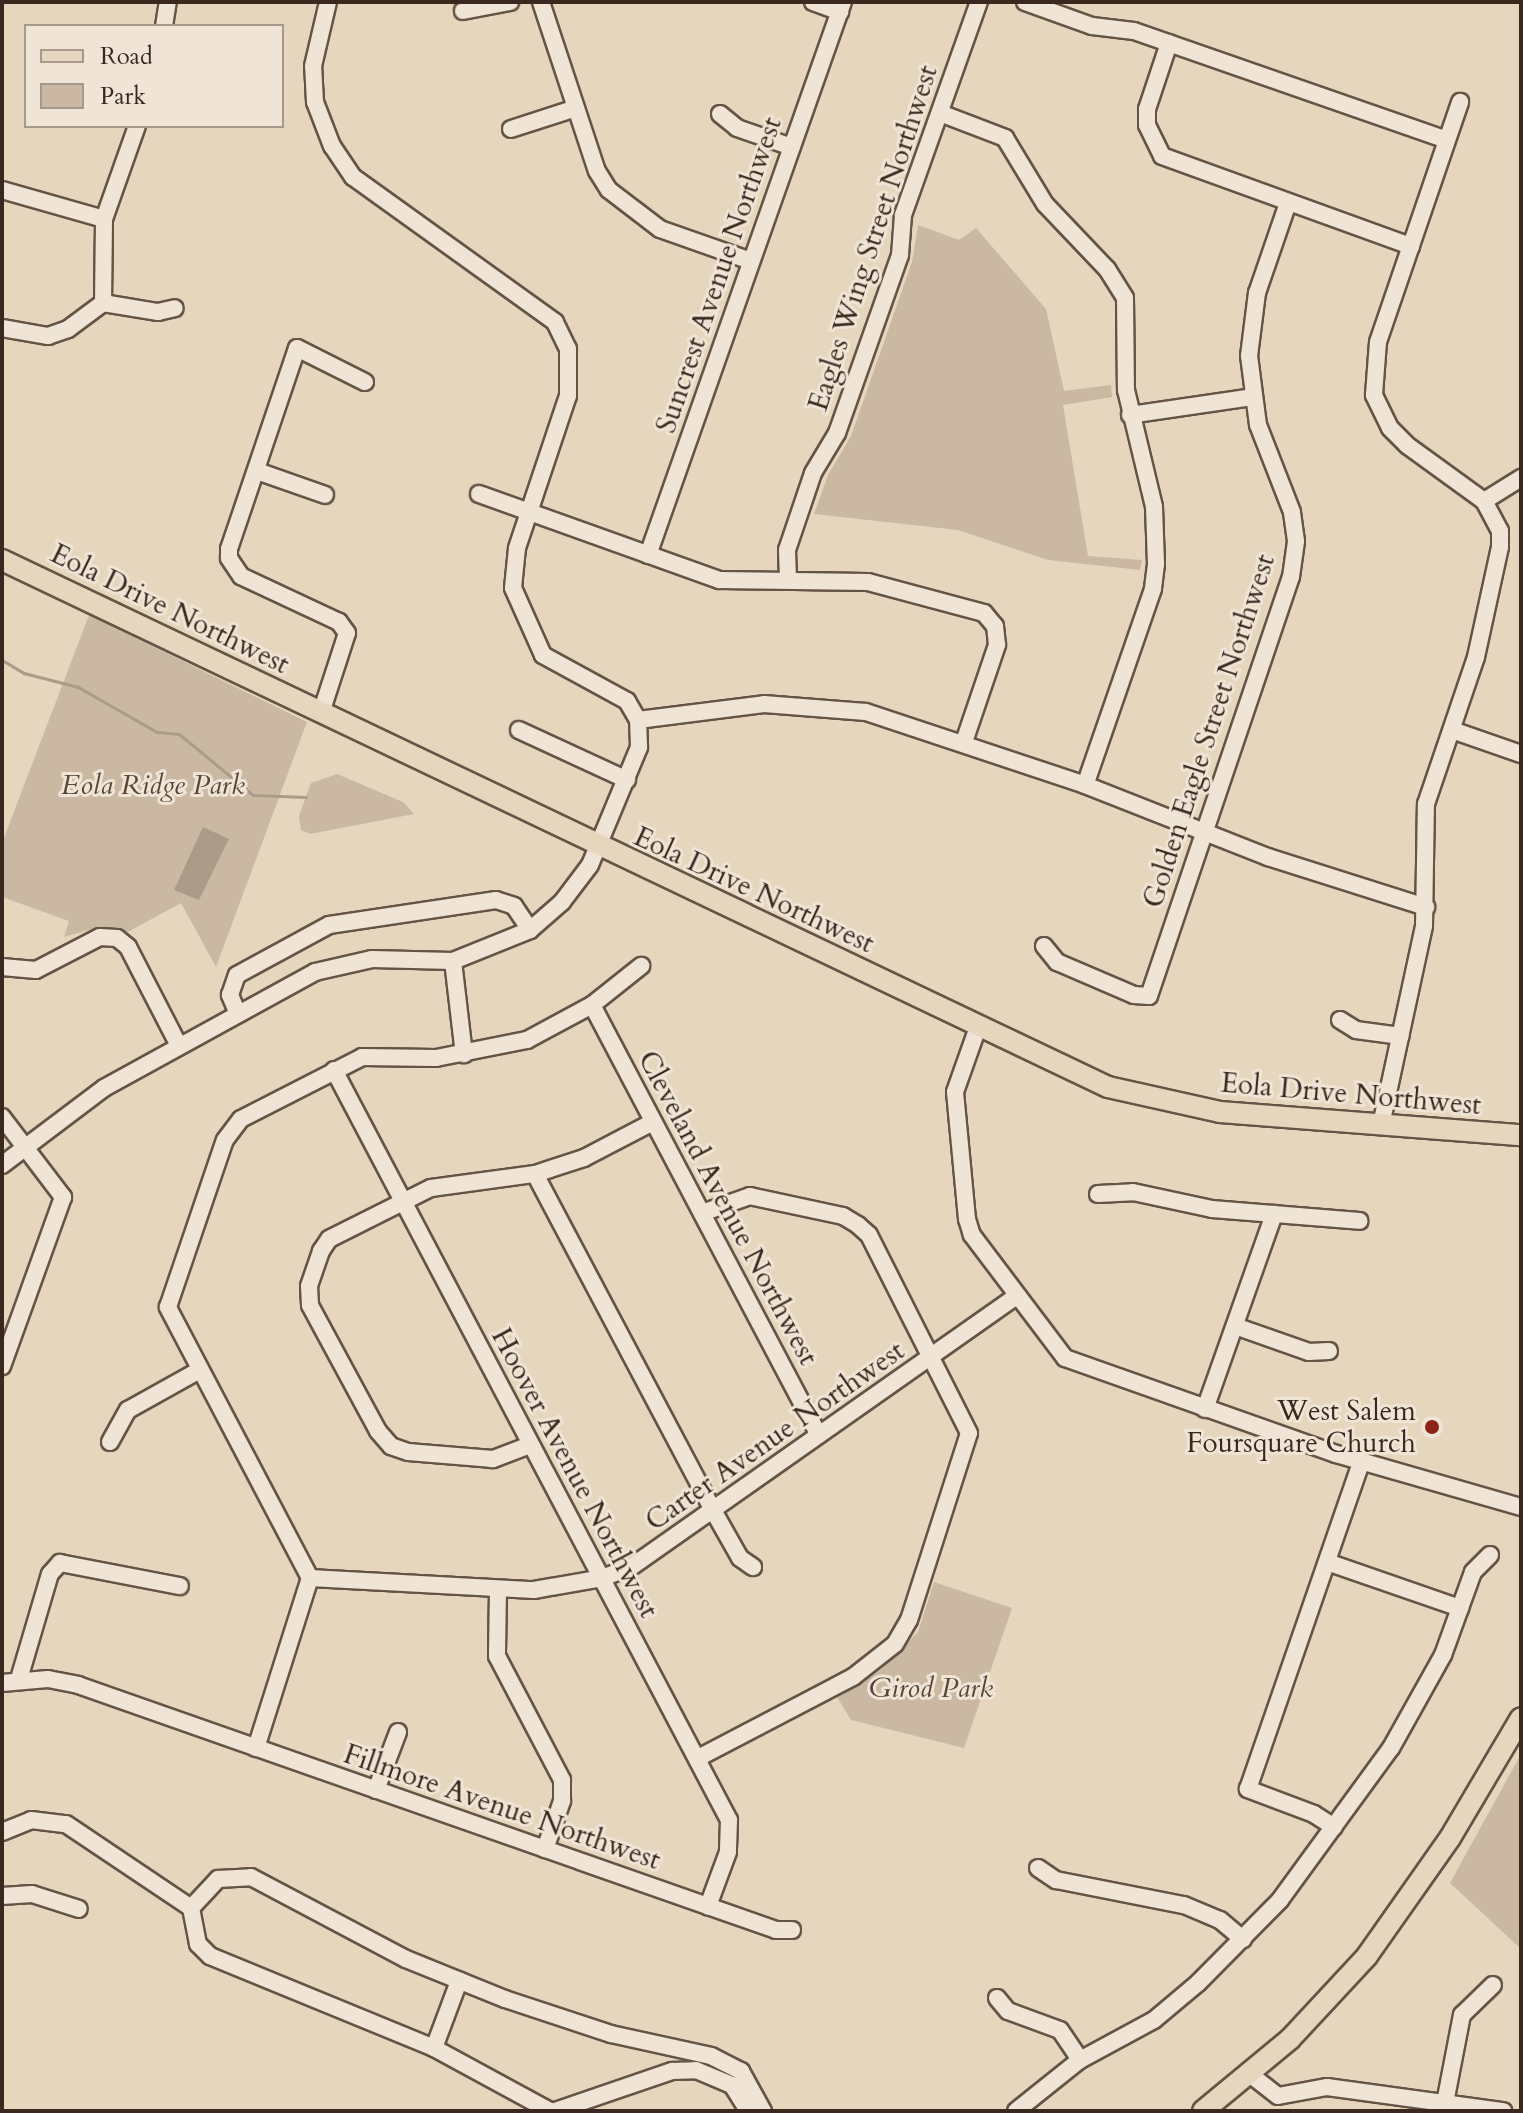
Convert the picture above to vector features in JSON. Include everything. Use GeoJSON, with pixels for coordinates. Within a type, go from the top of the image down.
{"type":"FeatureCollection","features":[{"type":"Feature","properties":{"kind":"main road","name":"Eola Drive Northwest"},"geometry":{"type":"LineString","coordinates":[[2,560],[598,848],[1088,1079],[1168,1104],[1521,1135]]}},
{"type":"Feature","properties":{"kind":"main road"},"geometry":{"type":"LineString","coordinates":[[1203,2111],[1251,2075],[1336,1992],[1393,1921],[1450,1838],[1521,1718]]}},
{"type":"Feature","properties":{"kind":"street"},"geometry":{"type":"LineString","coordinates":[[164,24],[168,2]]}},
{"type":"Feature","properties":{"kind":"street"},"geometry":{"type":"LineString","coordinates":[[2,1165],[80,1103],[238,1014],[334,966],[372,959],[453,961],[530,930],[568,895],[598,848],[639,747],[638,720],[627,701],[549,660],[536,644],[512,582],[529,512],[568,396],[568,349],[555,322],[353,177],[332,146],[315,102],[313,66],[328,2]]}},
{"type":"Feature","properties":{"kind":"street"},"geometry":{"type":"LineString","coordinates":[[463,11],[510,2]]}},
{"type":"Feature","properties":{"kind":"street"},"geometry":{"type":"LineString","coordinates":[[541,2],[597,171],[623,205],[660,229],[751,261]]}},
{"type":"Feature","properties":{"kind":"street"},"geometry":{"type":"LineString","coordinates":[[813,2],[842,7]]}},
{"type":"Feature","properties":{"kind":"street","name":"Eagles Wing Street Northwest"},"geometry":{"type":"LineString","coordinates":[[788,579],[787,550],[813,473],[837,433],[900,255],[903,215],[979,2]]}},
{"type":"Feature","properties":{"kind":"street"},"geometry":{"type":"LineString","coordinates":[[1025,2],[1092,26],[1134,31],[1447,140]]}},
{"type":"Feature","properties":{"kind":"street","name":"Suncrest Avenue Northwest"},"geometry":{"type":"LineString","coordinates":[[648,555],[842,7]]}},
{"type":"Feature","properties":{"kind":"street"},"geometry":{"type":"LineString","coordinates":[[1169,43],[1147,109],[1154,145],[1176,164],[1411,246]]}},
{"type":"Feature","properties":{"kind":"street"},"geometry":{"type":"LineString","coordinates":[[1381,1125],[1426,907],[1422,833],[1426,804],[1476,657],[1500,547],[1500,531],[1484,501],[1407,445],[1390,428],[1374,395],[1378,342],[1460,102]]}},
{"type":"Feature","properties":{"kind":"street"},"geometry":{"type":"LineString","coordinates":[[511,129],[576,108]]}},
{"type":"Feature","properties":{"kind":"street"},"geometry":{"type":"LineString","coordinates":[[940,113],[1005,138],[1064,229],[1116,282],[1129,321],[1130,415],[1154,507],[1156,564],[1153,589],[1085,785]]}},
{"type":"Feature","properties":{"kind":"street"},"geometry":{"type":"LineString","coordinates":[[720,114],[737,128],[792,147]]}},
{"type":"Feature","properties":{"kind":"street"},"geometry":{"type":"LineString","coordinates":[[103,303],[104,219],[136,128]]}},
{"type":"Feature","properties":{"kind":"street"},"geometry":{"type":"LineString","coordinates":[[2,190],[104,219]]}},
{"type":"Feature","properties":{"kind":"street","name":"Golden Eagle Street Northwest"},"geometry":{"type":"LineString","coordinates":[[1044,946],[1057,962],[1134,995],[1149,996],[1294,562],[1292,512],[1253,397],[1252,321],[1288,203]]}},
{"type":"Feature","properties":{"kind":"street"},"geometry":{"type":"LineString","coordinates":[[2,328],[48,336],[68,329],[103,303],[158,312],[175,308]]}},
{"type":"Feature","properties":{"kind":"street"},"geometry":{"type":"LineString","coordinates":[[321,713],[347,633],[339,622],[241,576],[229,558],[297,348],[365,382]]}},
{"type":"Feature","properties":{"kind":"street"},"geometry":{"type":"LineString","coordinates":[[1130,415],[1253,397]]}},
{"type":"Feature","properties":{"kind":"street"},"geometry":{"type":"LineString","coordinates":[[257,471],[325,495]]}},
{"type":"Feature","properties":{"kind":"street"},"geometry":{"type":"LineString","coordinates":[[1484,501],[1521,478]]}},
{"type":"Feature","properties":{"kind":"street"},"geometry":{"type":"LineString","coordinates":[[479,494],[719,580],[833,578],[904,589],[984,613],[995,626],[997,645],[964,742]]}},
{"type":"Feature","properties":{"kind":"street"},"geometry":{"type":"LineString","coordinates":[[638,720],[728,705],[794,704],[866,712],[964,742],[1085,785],[1205,829],[1268,857],[1426,907]]}},
{"type":"Feature","properties":{"kind":"street"},"geometry":{"type":"LineString","coordinates":[[519,730],[627,780]]}},
{"type":"Feature","properties":{"kind":"street"},"geometry":{"type":"LineString","coordinates":[[1452,730],[1521,754]]}},
{"type":"Feature","properties":{"kind":"street"},"geometry":{"type":"LineString","coordinates":[[238,1014],[230,995],[237,975],[329,925],[496,900],[514,906],[530,930]]}},
{"type":"Feature","properties":{"kind":"street"},"geometry":{"type":"LineString","coordinates":[[2,967],[36,970],[100,937],[117,938],[128,947],[179,1046]]}},
{"type":"Feature","properties":{"kind":"street"},"geometry":{"type":"LineString","coordinates":[[453,961],[464,1054]]}},
{"type":"Feature","properties":{"kind":"street"},"geometry":{"type":"LineString","coordinates":[[256,1748],[310,1578],[170,1317],[168,1293],[225,1140],[241,1119],[362,1057],[464,1054],[527,1040],[592,1005],[641,966]]}},
{"type":"Feature","properties":{"kind":"street","name":"Cleveland Avenue Northwest"},"geometry":{"type":"LineString","coordinates":[[592,1005],[819,1435]]}},
{"type":"Feature","properties":{"kind":"street"},"geometry":{"type":"LineString","coordinates":[[1340,1020],[1356,1030],[1401,1036]]}},
{"type":"Feature","properties":{"kind":"street"},"geometry":{"type":"LineString","coordinates":[[978,1027],[955,1092],[967,1219],[972,1235],[1065,1358],[1361,1462],[1521,1507]]}},
{"type":"Feature","properties":{"kind":"street","name":"Hoover Avenue Northwest"},"geometry":{"type":"LineString","coordinates":[[334,1070],[698,1758],[732,1835],[708,1906]]}},
{"type":"Feature","properties":{"kind":"street"},"geometry":{"type":"LineString","coordinates":[[2,1117],[63,1197],[2,1366]]}},
{"type":"Feature","properties":{"kind":"street"},"geometry":{"type":"LineString","coordinates":[[530,1445],[493,1459],[408,1452],[391,1446],[378,1431],[310,1305],[309,1286],[329,1239],[402,1201],[431,1188],[535,1174],[584,1158],[653,1122]]}},
{"type":"Feature","properties":{"kind":"street"},"geometry":{"type":"LineString","coordinates":[[535,1174],[714,1512],[740,1558],[753,1567]]}},
{"type":"Feature","properties":{"kind":"street"},"geometry":{"type":"LineString","coordinates":[[1098,1194],[1133,1192],[1212,1209],[1360,1221]]}},
{"type":"Feature","properties":{"kind":"street"},"geometry":{"type":"LineString","coordinates":[[698,1758],[853,1677],[895,1644],[909,1620],[968,1449],[967,1421],[869,1235],[858,1225],[843,1216],[750,1196],[702,1213]]}},
{"type":"Feature","properties":{"kind":"street"},"geometry":{"type":"LineString","coordinates":[[1205,1409],[1274,1214]]}},
{"type":"Feature","properties":{"kind":"street","name":"Carter Avenue Northwest"},"geometry":{"type":"LineString","coordinates":[[310,1578],[498,1590],[564,1587],[602,1578],[659,1551],[1017,1296]]}},
{"type":"Feature","properties":{"kind":"street"},"geometry":{"type":"LineString","coordinates":[[1235,1326],[1309,1352],[1329,1351]]}},
{"type":"Feature","properties":{"kind":"street"},"geometry":{"type":"LineString","coordinates":[[110,1442],[128,1410],[198,1371]]}},
{"type":"Feature","properties":{"kind":"street"},"geometry":{"type":"LineString","coordinates":[[1334,1827],[1314,1814],[1248,1789],[1361,1462]]}},
{"type":"Feature","properties":{"kind":"street"},"geometry":{"type":"LineString","coordinates":[[1016,2111],[1080,2060],[1154,2020],[1243,1939],[1334,1827],[1400,1734],[1443,1655],[1473,1572],[1490,1555]]}},
{"type":"Feature","properties":{"kind":"street"},"geometry":{"type":"LineString","coordinates":[[1327,1562],[1460,1608]]}},
{"type":"Feature","properties":{"kind":"street"},"geometry":{"type":"LineString","coordinates":[[10,1681],[50,1574],[60,1563],[180,1586]]}},
{"type":"Feature","properties":{"kind":"street"},"geometry":{"type":"LineString","coordinates":[[498,1590],[497,1656],[562,1780],[562,1801],[545,1849]]}},
{"type":"Feature","properties":{"kind":"street","name":"Fillmore Avenue Northwest"},"geometry":{"type":"LineString","coordinates":[[10,1681],[78,1685],[776,1930],[792,1930]]}},
{"type":"Feature","properties":{"kind":"street"},"geometry":{"type":"LineString","coordinates":[[376,1790],[398,1732]]}},
{"type":"Feature","properties":{"kind":"street"},"geometry":{"type":"LineString","coordinates":[[2,1832],[44,1819],[66,1824],[191,1908],[198,1944],[210,1956],[434,2048],[552,2111],[672,2071],[696,2070],[732,2085],[748,2111]]}},
{"type":"Feature","properties":{"kind":"street"},"geometry":{"type":"LineString","coordinates":[[1038,1868],[1056,1880],[1184,1905],[1220,1920],[1243,1939]]}},
{"type":"Feature","properties":{"kind":"street"},"geometry":{"type":"LineString","coordinates":[[191,1908],[218,1879],[251,1877],[333,1923],[459,1981],[611,2034],[711,2056],[741,2071],[763,2111]]}},
{"type":"Feature","properties":{"kind":"street"},"geometry":{"type":"LineString","coordinates":[[2,1896],[32,1894],[79,1909]]}},
{"type":"Feature","properties":{"kind":"street"},"geometry":{"type":"LineString","coordinates":[[434,2048],[459,1981]]}},
{"type":"Feature","properties":{"kind":"street"},"geometry":{"type":"LineString","coordinates":[[1445,2103],[1462,2015],[1493,1985]]}},
{"type":"Feature","properties":{"kind":"street"},"geometry":{"type":"LineString","coordinates":[[997,1998],[1008,2011],[1060,2030],[1080,2060]]}},
{"type":"Feature","properties":{"kind":"street"},"geometry":{"type":"LineString","coordinates":[[1251,2075],[1278,2096],[1327,2087],[1503,2111]]}},
{"type":"Feature","properties":{"kind":"green space"},"geometry":{"type":"Polygon","coordinates":[[[918,225],[959,240],[976,228],[1046,309],[1064,391],[1111,385],[1112,397],[1063,405],[1088,556],[1142,560],[1140,570],[1048,560],[958,530],[814,514],[828,475],[851,436],[912,262],[918,225]]]}},
{"type":"Feature","properties":{"kind":"green space","name":"Eola Ridge Park"},"geometry":{"type":"Polygon","coordinates":[[[89,615],[307,722],[216,967],[181,903],[126,933],[99,927],[64,937],[69,921],[2,897],[2,843],[89,615]]]}},
{"type":"Feature","properties":{"kind":"green space"},"geometry":{"type":"Polygon","coordinates":[[[337,774],[403,802],[414,814],[310,834],[301,830],[299,816],[311,783],[337,774]]]}},
{"type":"Feature","properties":{"kind":"green space","name":"Girod Park"},"geometry":{"type":"Polygon","coordinates":[[[934,1582],[1012,1608],[964,1748],[851,1720],[837,1697],[879,1671],[918,1632],[934,1582]]]}},
{"type":"Feature","properties":{"kind":"green space"},"geometry":{"type":"Polygon","coordinates":[[[1521,1754],[1521,1949],[1450,1883],[1521,1754]]]}},
{"type":"Feature","properties":{"kind":"shaded area"},"geometry":{"type":"Polygon","coordinates":[[[203,827],[229,839],[199,900],[174,890],[203,827]]]}},
{"type":"Feature","properties":{"kind":"waterway"},"geometry":{"type":"LineString","coordinates":[[2,660],[24,673],[78,687],[157,732],[179,734],[253,795],[306,797]]}},
{"type":"Feature","properties":{"kind":"place","name":"West Salem Foursquare Church"},"geometry":{"type":"Point","coordinates":[1432,1427]}}]}
